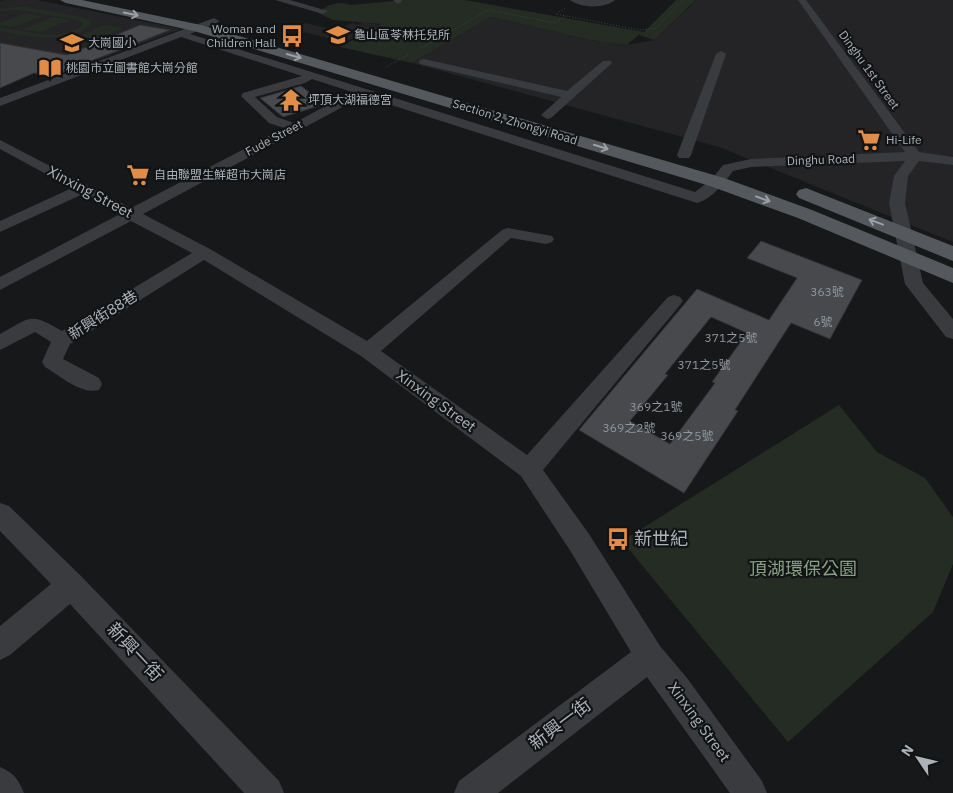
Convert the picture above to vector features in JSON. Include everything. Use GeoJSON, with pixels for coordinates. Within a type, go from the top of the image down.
{"type":"FeatureCollection","features":[{"type":"Feature","properties":{"kind":"main road","name":"Section 2, Zhongyi Road"},"geometry":{"type":"LineString","coordinates":[[66,0],[197,28],[422,94],[714,168],[805,194],[953,254]]}},
{"type":"Feature","properties":{"kind":"main road"},"geometry":{"type":"LineString","coordinates":[[114,0],[214,21],[386,68]]}},
{"type":"Feature","properties":{"kind":"main road"},"geometry":{"type":"LineString","coordinates":[[404,104],[422,94]]}},
{"type":"Feature","properties":{"kind":"main road","name":"Section 2, Zhongyi Road"},"geometry":{"type":"LineString","coordinates":[[529,110],[565,120]]}},
{"type":"Feature","properties":{"kind":"main road","name":"Section 2, Zhongyi Road"},"geometry":{"type":"LineString","coordinates":[[666,150],[684,155],[714,168],[805,214],[953,276]]}},
{"type":"Feature","properties":{"kind":"street"},"geometry":{"type":"LineString","coordinates":[[279,0],[323,11]]}},
{"type":"Feature","properties":{"kind":"street"},"geometry":{"type":"LineString","coordinates":[[575,0],[605,3],[611,0]]}},
{"type":"Feature","properties":{"kind":"street","name":"Dinghu 1st Street"},"geometry":{"type":"LineString","coordinates":[[802,0],[915,156]]}},
{"type":"Feature","properties":{"kind":"street"},"geometry":{"type":"LineString","coordinates":[[0,102],[214,21]]}},
{"type":"Feature","properties":{"kind":"street"},"geometry":{"type":"LineString","coordinates":[[181,34],[697,198],[714,168]]}},
{"type":"Feature","properties":{"kind":"street"},"geometry":{"type":"LineString","coordinates":[[684,155],[721,54]]}},
{"type":"Feature","properties":{"kind":"street"},"geometry":{"type":"LineString","coordinates":[[424,62],[568,95]]}},
{"type":"Feature","properties":{"kind":"street"},"geometry":{"type":"LineString","coordinates":[[547,115],[607,63]]}},
{"type":"Feature","properties":{"kind":"street"},"geometry":{"type":"LineString","coordinates":[[295,127],[273,120],[246,96],[301,81],[312,75]]}},
{"type":"Feature","properties":{"kind":"street","name":"Fude Street"},"geometry":{"type":"LineString","coordinates":[[0,284],[362,91]]}},
{"type":"Feature","properties":{"kind":"street","name":"Xinxing Street"},"geometry":{"type":"LineString","coordinates":[[6,153],[84,188],[204,253],[368,351],[529,469],[580,544],[650,656],[676,689],[750,793]]}},
{"type":"Feature","properties":{"kind":"street"},"geometry":{"type":"LineString","coordinates":[[915,156],[901,176],[897,203],[910,257],[914,284],[953,332]]}},
{"type":"Feature","properties":{"kind":"street","name":"Dinghu Road"},"geometry":{"type":"LineString","coordinates":[[714,168],[751,163],[915,156],[953,161]]}},
{"type":"Feature","properties":{"kind":"street"},"geometry":{"type":"LineString","coordinates":[[0,227],[84,188]]}},
{"type":"Feature","properties":{"kind":"street"},"geometry":{"type":"LineString","coordinates":[[368,351],[508,233],[546,239]]}},
{"type":"Feature","properties":{"kind":"street","name":"新興街88巷"},"geometry":{"type":"LineString","coordinates":[[0,343],[35,324],[62,340],[204,253]]}},
{"type":"Feature","properties":{"kind":"street"},"geometry":{"type":"LineString","coordinates":[[529,469],[674,301]]}},
{"type":"Feature","properties":{"kind":"street"},"geometry":{"type":"LineString","coordinates":[[62,340],[52,362],[92,384]]}},
{"type":"Feature","properties":{"kind":"street","name":"新興一街"},"geometry":{"type":"LineString","coordinates":[[0,514],[71,585],[268,793]]}},
{"type":"Feature","properties":{"kind":"street"},"geometry":{"type":"LineString","coordinates":[[0,645],[71,585]]}},
{"type":"Feature","properties":{"kind":"street","name":"新興一街"},"geometry":{"type":"LineString","coordinates":[[471,793],[650,656]]}},
{"type":"Feature","properties":{"kind":"street"},"geometry":{"type":"LineString","coordinates":[[0,784],[7,793]]}},
{"type":"Feature","properties":{"kind":"path"},"geometry":{"type":"LineString","coordinates":[[575,0],[556,14],[640,30],[656,28],[683,0]]}},
{"type":"Feature","properties":{"kind":"path"},"geometry":{"type":"LineString","coordinates":[[420,48],[489,10],[554,23],[565,16]]}},
{"type":"Feature","properties":{"kind":"path"},"geometry":{"type":"LineString","coordinates":[[386,68],[411,53]]}},
{"type":"Feature","properties":{"kind":"shaded area","name":"大崗國小"},"geometry":{"type":"Polygon","coordinates":[[[37,0],[181,29],[97,60],[45,57],[0,72],[0,1],[37,0]]]}},
{"type":"Feature","properties":{"kind":"shaded area"},"geometry":{"type":"Polygon","coordinates":[[[697,0],[953,0],[953,242],[719,147],[412,63],[491,17],[590,40],[627,45],[654,40],[697,0]]]}},
{"type":"Feature","properties":{"kind":"shaded area","name":"龜山區苓林托兒所"},"geometry":{"type":"Polygon","coordinates":[[[364,22],[379,25],[344,42],[291,29],[305,23],[330,29],[336,26],[342,28],[352,23],[358,25],[364,22]]]}},
{"type":"Feature","properties":{"kind":"green space"},"geometry":{"type":"Polygon","coordinates":[[[405,0],[465,0],[644,32],[676,0],[696,0],[654,40],[639,35],[627,45],[590,40],[491,17],[412,63],[340,47],[381,24],[333,20],[318,13],[337,3],[350,5],[405,0]]]}},
{"type":"Feature","properties":{"kind":"green space"},"geometry":{"type":"Polygon","coordinates":[[[27,7],[85,18],[91,21],[91,24],[82,31],[71,35],[47,38],[0,31],[0,27],[53,35],[74,30],[83,25],[82,22],[77,20],[19,10],[0,11],[0,9],[27,7]]]}},
{"type":"Feature","properties":{"kind":"green space"},"geometry":{"type":"Polygon","coordinates":[[[26,13],[43,16],[13,27],[0,25],[0,23],[26,13]]]}},
{"type":"Feature","properties":{"kind":"green space"},"geometry":{"type":"Polygon","coordinates":[[[53,17],[70,20],[41,32],[23,29],[53,17]]]}},
{"type":"Feature","properties":{"kind":"green space"},"geometry":{"type":"Polygon","coordinates":[[[104,25],[122,28],[94,41],[75,38],[104,25]]]}},
{"type":"Feature","properties":{"kind":"green space","name":"頂湖環保公園"},"geometry":{"type":"Polygon","coordinates":[[[839,405],[877,452],[925,478],[953,517],[953,564],[933,612],[788,742],[622,541],[839,405]]]}},
{"type":"Feature","properties":{"kind":"building"},"geometry":{"type":"Polygon","coordinates":[[[140,25],[170,30],[53,76],[34,73],[0,88],[0,43],[67,55],[140,25]]]}},
{"type":"Feature","properties":{"kind":"building","name":"坪頂大湖福德宮"},"geometry":{"type":"Polygon","coordinates":[[[301,86],[325,104],[283,117],[260,98],[301,86]]]}},
{"type":"Feature","properties":{"kind":"building"},"geometry":{"type":"Polygon","coordinates":[[[761,241],[862,280],[830,339],[791,323],[735,410],[738,411],[684,493],[579,430],[697,289],[769,320],[797,278],[747,258],[761,241]],[[711,317],[665,374],[668,375],[630,421],[670,444],[715,383],[712,382],[747,333],[711,317]]]}},
{"type":"Feature","properties":{"kind":"place","name":"龜山區苓林托兒所"},"geometry":{"type":"Point","coordinates":[338,35]}},
{"type":"Feature","properties":{"kind":"place","name":"Woman and Children Hall"},"geometry":{"type":"Point","coordinates":[292,36]}},
{"type":"Feature","properties":{"kind":"place","name":"大崗國小"},"geometry":{"type":"Point","coordinates":[72,43]}},
{"type":"Feature","properties":{"kind":"place","name":"桃園市立圖書館大崗分館"},"geometry":{"type":"Point","coordinates":[50,68]}},
{"type":"Feature","properties":{"kind":"place","name":"坪頂大湖福德宮"},"geometry":{"type":"Point","coordinates":[291,100]}},
{"type":"Feature","properties":{"kind":"place","name":"Hi-Life"},"geometry":{"type":"Point","coordinates":[869,140]}},
{"type":"Feature","properties":{"kind":"place","name":"自由聯盟生鮮超市大崗店"},"geometry":{"type":"Point","coordinates":[138,175]}},
{"type":"Feature","properties":{"kind":"place","name":"新世紀"},"geometry":{"type":"Point","coordinates":[618,539]}}]}
